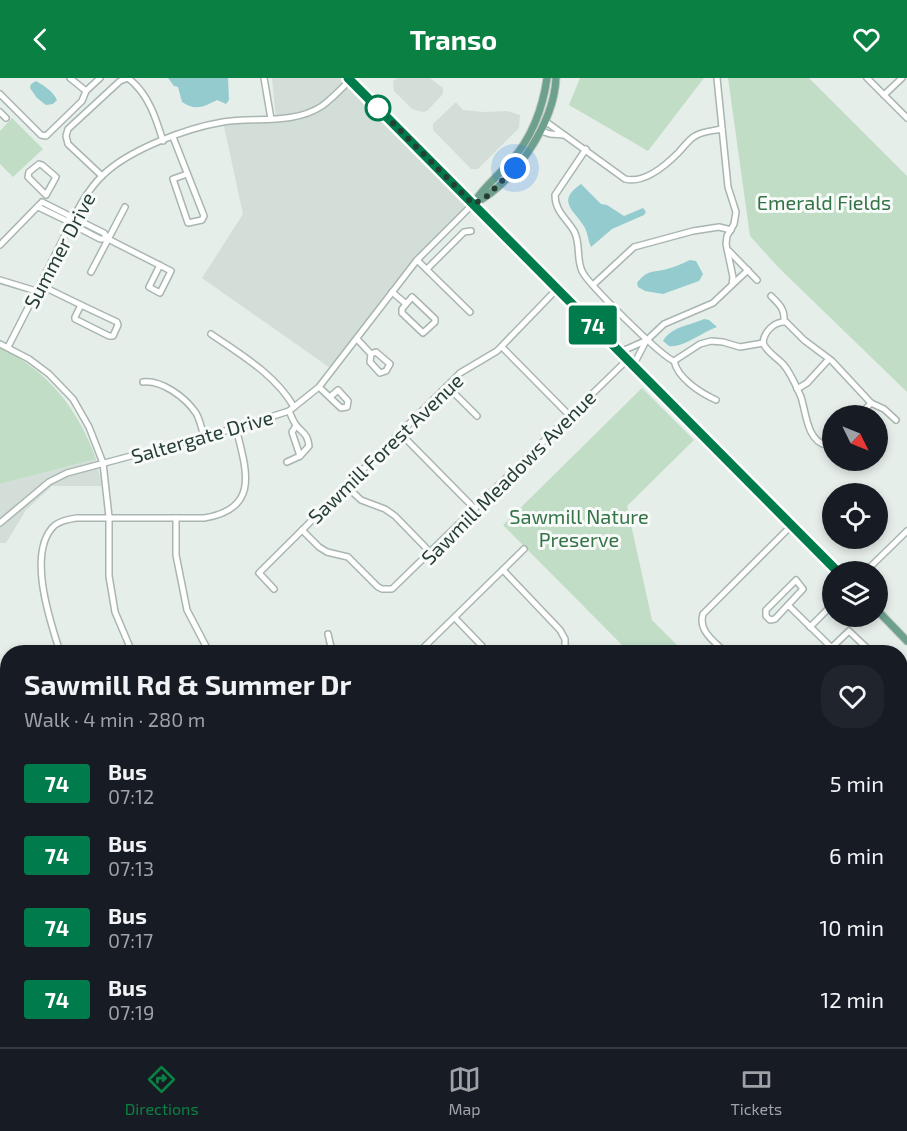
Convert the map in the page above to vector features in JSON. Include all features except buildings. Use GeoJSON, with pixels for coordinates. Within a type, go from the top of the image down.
{"type":"FeatureCollection","features":[{"type":"Feature","properties":{"kind":"main road"},"geometry":{"type":"LineString","coordinates":[[473,204],[479,194],[512,161],[530,135],[540,110],[547,78]]}},
{"type":"Feature","properties":{"kind":"main road"},"geometry":{"type":"LineString","coordinates":[[473,204],[484,199],[524,158],[545,122],[556,78]]}},
{"type":"Feature","properties":{"kind":"main road"},"geometry":{"type":"LineString","coordinates":[[350,79],[827,561]]}},
{"type":"Feature","properties":{"kind":"main road"},"geometry":{"type":"LineString","coordinates":[[888,621],[907,641]]}},
{"type":"Feature","properties":{"kind":"street"},"geometry":{"type":"LineString","coordinates":[[70,78],[86,92]]}},
{"type":"Feature","properties":{"kind":"street"},"geometry":{"type":"LineString","coordinates":[[0,94],[44,136],[49,134],[82,101],[86,92],[100,78]]}},
{"type":"Feature","properties":{"kind":"street"},"geometry":{"type":"LineString","coordinates":[[264,78],[271,119]]}},
{"type":"Feature","properties":{"kind":"street"},"geometry":{"type":"LineString","coordinates":[[717,78],[728,187],[736,212],[726,244],[733,277],[732,285]]}},
{"type":"Feature","properties":{"kind":"street"},"geometry":{"type":"LineString","coordinates":[[867,78],[907,118]]}},
{"type":"Feature","properties":{"kind":"street"},"geometry":{"type":"LineString","coordinates":[[884,95],[902,78]]}},
{"type":"Feature","properties":{"kind":"street"},"geometry":{"type":"LineString","coordinates":[[102,176],[68,144],[66,136],[68,129],[120,81],[130,79],[141,90],[151,108],[163,141]]}},
{"type":"Feature","properties":{"kind":"street","name":"Summer Drive"},"geometry":{"type":"LineString","coordinates":[[8,347],[72,220],[84,199],[102,176],[131,154],[201,127],[223,122],[293,117],[310,112],[329,100],[350,79]]}},
{"type":"Feature","properties":{"kind":"street"},"geometry":{"type":"LineString","coordinates":[[0,112],[6,118]]}},
{"type":"Feature","properties":{"kind":"street"},"geometry":{"type":"LineString","coordinates":[[545,122],[586,149],[625,179],[632,181],[660,168],[693,137],[723,129]]}},
{"type":"Feature","properties":{"kind":"street"},"geometry":{"type":"LineString","coordinates":[[541,131],[564,135]]}},
{"type":"Feature","properties":{"kind":"street"},"geometry":{"type":"LineString","coordinates":[[173,137],[204,218],[190,224],[173,179],[187,174]]}},
{"type":"Feature","properties":{"kind":"street"},"geometry":{"type":"LineString","coordinates":[[586,149],[555,195],[558,211],[573,230],[579,245],[581,270],[646,340],[668,359],[674,361]]}},
{"type":"Feature","properties":{"kind":"street"},"geometry":{"type":"LineString","coordinates":[[0,245],[40,205],[46,195],[56,177],[39,164],[29,172],[28,177],[46,195]]}},
{"type":"Feature","properties":{"kind":"street","name":"Saltergate Drive"},"geometry":{"type":"LineString","coordinates":[[0,523],[38,490],[58,477],[103,463],[236,429],[292,409],[319,387],[417,260],[473,204]]}},
{"type":"Feature","properties":{"kind":"street"},"geometry":{"type":"LineString","coordinates":[[40,205],[65,220],[72,220],[77,227],[85,231],[108,239],[171,270],[160,293],[149,287],[160,265]]}},
{"type":"Feature","properties":{"kind":"street"},"geometry":{"type":"LineString","coordinates":[[91,272],[124,207]]}},
{"type":"Feature","properties":{"kind":"street"},"geometry":{"type":"LineString","coordinates":[[593,285],[634,247],[693,231],[719,227],[731,230]]}},
{"type":"Feature","properties":{"kind":"street"},"geometry":{"type":"LineString","coordinates":[[427,269],[464,232],[471,231]]}},
{"type":"Feature","properties":{"kind":"street"},"geometry":{"type":"LineString","coordinates":[[727,250],[757,280]]}},
{"type":"Feature","properties":{"kind":"street"},"geometry":{"type":"LineString","coordinates":[[417,260],[470,312]]}},
{"type":"Feature","properties":{"kind":"street"},"geometry":{"type":"LineString","coordinates":[[620,352],[646,340],[664,324],[713,303],[748,270]]}},
{"type":"Feature","properties":{"kind":"street"},"geometry":{"type":"LineString","coordinates":[[0,280],[36,291]]}},
{"type":"Feature","properties":{"kind":"street"},"geometry":{"type":"LineString","coordinates":[[40,285],[117,322],[113,336],[75,320],[81,305]]}},
{"type":"Feature","properties":{"kind":"street","name":"Sawmill Forest Avenue"},"geometry":{"type":"LineString","coordinates":[[274,589],[259,573],[447,386],[468,368],[502,347],[557,290]]}},
{"type":"Feature","properties":{"kind":"street"},"geometry":{"type":"LineString","coordinates":[[392,292],[405,303]]}},
{"type":"Feature","properties":{"kind":"street"},"geometry":{"type":"LineString","coordinates":[[771,296],[782,307],[785,314],[784,321]]}},
{"type":"Feature","properties":{"kind":"street"},"geometry":{"type":"LineString","coordinates":[[412,297],[415,298],[434,316],[435,322],[427,331],[420,332],[402,313],[405,303],[412,297]]}},
{"type":"Feature","properties":{"kind":"street"},"geometry":{"type":"LineString","coordinates":[[784,321],[774,325],[766,333],[764,343],[766,349],[788,370],[797,389],[808,425],[822,444]]}},
{"type":"Feature","properties":{"kind":"street"},"geometry":{"type":"LineString","coordinates":[[784,321],[829,359],[871,403],[884,409],[896,420]]}},
{"type":"Feature","properties":{"kind":"street"},"geometry":{"type":"LineString","coordinates":[[211,334],[281,387],[292,409],[296,426],[305,433],[309,446],[300,456],[287,462]]}},
{"type":"Feature","properties":{"kind":"street"},"geometry":{"type":"LineString","coordinates":[[357,339],[372,354]]}},
{"type":"Feature","properties":{"kind":"street","name":"Sawmill Meadows Avenue"},"geometry":{"type":"LineString","coordinates":[[302,530],[327,552],[348,557],[378,587],[387,590],[396,587],[570,416],[630,363],[646,340]]}},
{"type":"Feature","properties":{"kind":"street"},"geometry":{"type":"LineString","coordinates":[[674,361],[700,344],[711,341],[740,347],[764,343]]}},
{"type":"Feature","properties":{"kind":"street"},"geometry":{"type":"LineString","coordinates":[[0,344],[49,374],[73,399],[86,419],[103,463],[109,517],[109,576],[115,612],[129,645]]}},
{"type":"Feature","properties":{"kind":"street"},"geometry":{"type":"LineString","coordinates":[[502,347],[570,416]]}},
{"type":"Feature","properties":{"kind":"street"},"geometry":{"type":"LineString","coordinates":[[797,389],[807,383],[829,359]]}},
{"type":"Feature","properties":{"kind":"street"},"geometry":{"type":"LineString","coordinates":[[674,361],[675,366],[690,383],[700,392],[716,400]]}},
{"type":"Feature","properties":{"kind":"street"},"geometry":{"type":"LineString","coordinates":[[142,382],[157,382],[185,402],[196,414],[204,437]]}},
{"type":"Feature","properties":{"kind":"street"},"geometry":{"type":"LineString","coordinates":[[447,386],[477,416]]}},
{"type":"Feature","properties":{"kind":"street"},"geometry":{"type":"LineString","coordinates":[[319,387],[330,397]]}},
{"type":"Feature","properties":{"kind":"street"},"geometry":{"type":"LineString","coordinates":[[296,426],[292,432],[300,456]]}},
{"type":"Feature","properties":{"kind":"street"},"geometry":{"type":"LineString","coordinates":[[58,645],[45,605],[42,560],[43,543],[55,526],[65,519],[220,516],[239,501],[247,481],[236,429]]}},
{"type":"Feature","properties":{"kind":"street"},"geometry":{"type":"LineString","coordinates":[[400,433],[475,509]]}},
{"type":"Feature","properties":{"kind":"street"},"geometry":{"type":"LineString","coordinates":[[346,486],[361,500],[385,509],[395,516],[431,553]]}},
{"type":"Feature","properties":{"kind":"street"},"geometry":{"type":"LineString","coordinates":[[176,518],[176,555],[187,610],[206,645]]}},
{"type":"Feature","properties":{"kind":"street"},"geometry":{"type":"LineString","coordinates":[[718,645],[702,628],[703,614],[792,525]]}},
{"type":"Feature","properties":{"kind":"street"},"geometry":{"type":"LineString","coordinates":[[876,561],[907,531]]}},
{"type":"Feature","properties":{"kind":"street"},"geometry":{"type":"LineString","coordinates":[[426,645],[524,549]]}},
{"type":"Feature","properties":{"kind":"street"},"geometry":{"type":"LineString","coordinates":[[503,570],[560,630],[565,639],[565,645]]}},
{"type":"Feature","properties":{"kind":"street"},"geometry":{"type":"LineString","coordinates":[[796,580],[803,589],[788,605],[772,620],[766,616],[766,610],[796,580]]}},
{"type":"Feature","properties":{"kind":"street"},"geometry":{"type":"LineString","coordinates":[[788,605],[826,645]]}},
{"type":"Feature","properties":{"kind":"street"},"geometry":{"type":"LineString","coordinates":[[810,627],[822,615]]}},
{"type":"Feature","properties":{"kind":"street"},"geometry":{"type":"LineString","coordinates":[[454,618],[481,645]]}},
{"type":"Feature","properties":{"kind":"street"},"geometry":{"type":"LineString","coordinates":[[835,645],[849,631],[864,645]]}},
{"type":"Feature","properties":{"kind":"street"},"geometry":{"type":"LineString","coordinates":[[328,634],[331,645]]}},
{"type":"Feature","properties":{"kind":"shaded area"},"geometry":{"type":"Polygon","coordinates":[[[272,78],[348,78],[473,204],[417,260],[333,370],[202,278],[243,214],[223,122],[276,119],[272,78]]]}},
{"type":"Feature","properties":{"kind":"shaded area"},"geometry":{"type":"Polygon","coordinates":[[[397,78],[430,78],[443,88],[443,94],[427,111],[412,109],[394,91],[393,81],[397,78]]]}},
{"type":"Feature","properties":{"kind":"shaded area"},"geometry":{"type":"Polygon","coordinates":[[[456,102],[463,110],[507,111],[520,115],[519,128],[478,169],[471,169],[433,130],[433,124],[456,102]]]}},
{"type":"Feature","properties":{"kind":"shaded area"},"geometry":{"type":"Polygon","coordinates":[[[96,459],[102,486],[52,486],[26,510],[6,543],[0,543],[0,484],[96,459]]]}},
{"type":"Feature","properties":{"kind":"green space"},"geometry":{"type":"Polygon","coordinates":[[[580,78],[704,78],[648,151],[569,105],[580,78]]]}},
{"type":"Feature","properties":{"kind":"green space","name":"Emerald Fields"},"geometry":{"type":"Polygon","coordinates":[[[728,78],[809,78],[907,176],[907,392],[778,267],[750,236],[728,78]]]}},
{"type":"Feature","properties":{"kind":"green space"},"geometry":{"type":"Polygon","coordinates":[[[12,118],[43,149],[13,177],[0,164],[0,131],[12,118]]]}},
{"type":"Feature","properties":{"kind":"green space"},"geometry":{"type":"Polygon","coordinates":[[[0,348],[33,368],[60,394],[81,424],[96,459],[0,484],[0,348]]]}},
{"type":"Feature","properties":{"kind":"green space","name":"Sawmill Nature Preserve"},"geometry":{"type":"Polygon","coordinates":[[[642,388],[694,440],[627,506],[652,620],[677,645],[622,645],[503,525],[642,388]]]}},
{"type":"Feature","properties":{"kind":"water"},"geometry":{"type":"Polygon","coordinates":[[[168,78],[228,78],[229,100],[226,104],[217,100],[204,106],[191,106],[182,102],[178,87],[174,86],[168,78]]]}},
{"type":"Feature","properties":{"kind":"water"},"geometry":{"type":"Polygon","coordinates":[[[36,81],[55,97],[57,100],[53,104],[46,105],[37,98],[30,88],[31,84],[36,81]]]}},
{"type":"Feature","properties":{"kind":"water"},"geometry":{"type":"Polygon","coordinates":[[[581,184],[601,204],[607,205],[624,216],[643,208],[646,212],[612,229],[591,247],[585,228],[572,211],[568,201],[573,190],[581,184]]]}},
{"type":"Feature","properties":{"kind":"water"},"geometry":{"type":"Polygon","coordinates":[[[690,260],[696,261],[703,274],[699,281],[663,294],[645,291],[638,287],[637,283],[647,273],[670,268],[690,260]]]}},
{"type":"Feature","properties":{"kind":"water"},"geometry":{"type":"Polygon","coordinates":[[[704,319],[717,327],[681,345],[669,346],[663,341],[676,329],[704,319]]]}},
{"type":"Feature","properties":{"kind":"bus line","name":"74"},"geometry":{"type":"LineString","coordinates":[[348,78],[827,561]]}},
{"type":"Feature","properties":{"kind":"route"},"geometry":{"type":"LineString","coordinates":[[378,108],[473,204],[484,199],[515,168]]}}]}
